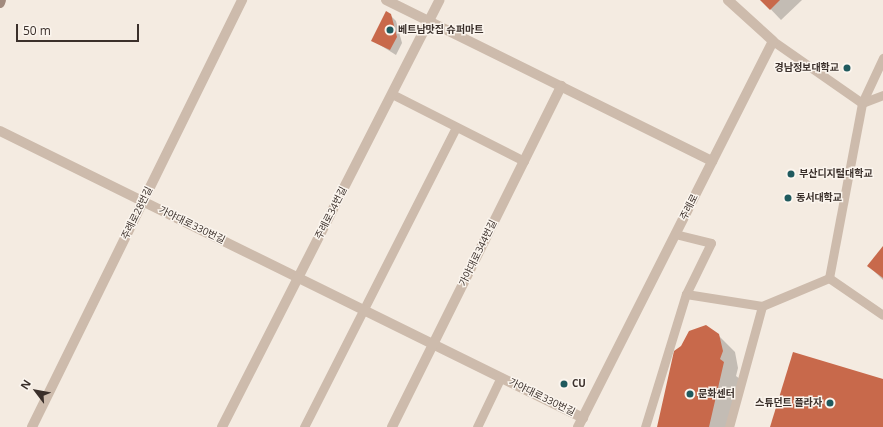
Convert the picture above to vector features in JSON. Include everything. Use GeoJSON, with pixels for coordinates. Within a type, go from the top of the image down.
{"type":"FeatureCollection","features":[{"type":"Feature","properties":{"kind":"street","name":"주례로28번길"},"geometry":{"type":"LineString","coordinates":[[32,427],[242,0]]}},
{"type":"Feature","properties":{"kind":"street"},"geometry":{"type":"LineString","coordinates":[[386,0],[712,161]]}},
{"type":"Feature","properties":{"kind":"street","name":"주례로34번길"},"geometry":{"type":"LineString","coordinates":[[222,427],[440,0]]}},
{"type":"Feature","properties":{"kind":"street"},"geometry":{"type":"LineString","coordinates":[[728,0],[773,41]]}},
{"type":"Feature","properties":{"kind":"street","name":"주례로"},"geometry":{"type":"LineString","coordinates":[[578,427],[773,41]]}},
{"type":"Feature","properties":{"kind":"street","name":"가야대로344번길"},"geometry":{"type":"LineString","coordinates":[[433,344],[561,86]]}},
{"type":"Feature","properties":{"kind":"street","name":"가야대로330번길"},"geometry":{"type":"LineString","coordinates":[[0,131],[583,418]]}},
{"type":"Feature","properties":{"kind":"street"},"geometry":{"type":"LineString","coordinates":[[392,427],[433,344]]}},
{"type":"Feature","properties":{"kind":"lane"},"geometry":{"type":"LineString","coordinates":[[773,41],[862,103]]}},
{"type":"Feature","properties":{"kind":"lane"},"geometry":{"type":"LineString","coordinates":[[829,278],[862,103],[883,58]]}},
{"type":"Feature","properties":{"kind":"lane"},"geometry":{"type":"LineString","coordinates":[[392,94],[524,161]]}},
{"type":"Feature","properties":{"kind":"lane"},"geometry":{"type":"LineString","coordinates":[[862,103],[883,95]]}},
{"type":"Feature","properties":{"kind":"lane"},"geometry":{"type":"LineString","coordinates":[[304,427],[362,309],[456,127]]}},
{"type":"Feature","properties":{"kind":"lane"},"geometry":{"type":"LineString","coordinates":[[645,427],[686,294],[710,243],[675,234]]}},
{"type":"Feature","properties":{"kind":"lane"},"geometry":{"type":"LineString","coordinates":[[686,294],[762,306],[829,278]]}},
{"type":"Feature","properties":{"kind":"lane"},"geometry":{"type":"LineString","coordinates":[[829,278],[883,315]]}},
{"type":"Feature","properties":{"kind":"lane"},"geometry":{"type":"LineString","coordinates":[[729,427],[762,306]]}},
{"type":"Feature","properties":{"kind":"lane","name":"가야대로330번길"},"geometry":{"type":"LineString","coordinates":[[477,427],[501,377]]}},
{"type":"Feature","properties":{"kind":"building"},"geometry":{"type":"Polygon","coordinates":[[[760,0],[780,0],[770,10],[760,0]]]}},
{"type":"Feature","properties":{"kind":"building"},"geometry":{"type":"Polygon","coordinates":[[[386,11],[391,14],[397,37],[390,50],[371,41],[386,11]]]}},
{"type":"Feature","properties":{"kind":"building"},"geometry":{"type":"Polygon","coordinates":[[[883,246],[883,278],[867,266],[883,246]]]}},
{"type":"Feature","properties":{"kind":"building","name":"문화센터"},"geometry":{"type":"Polygon","coordinates":[[[706,325],[719,334],[723,351],[720,359],[724,362],[709,427],[657,427],[674,351],[681,346],[689,331],[706,325]]]}},
{"type":"Feature","properties":{"kind":"building","name":"스튜던트 플라자"},"geometry":{"type":"Polygon","coordinates":[[[793,352],[883,379],[883,427],[770,427],[793,352]]]}},
{"type":"Feature","properties":{"kind":"place","name":"베트남맛집 슈퍼마트"},"geometry":{"type":"Point","coordinates":[390,30]}},
{"type":"Feature","properties":{"kind":"place","name":"경남정보대학교"},"geometry":{"type":"Point","coordinates":[847,68]}},
{"type":"Feature","properties":{"kind":"place","name":"부산디지털대학교"},"geometry":{"type":"Point","coordinates":[791,174]}},
{"type":"Feature","properties":{"kind":"place","name":"동서대학교"},"geometry":{"type":"Point","coordinates":[788,198]}},
{"type":"Feature","properties":{"kind":"place","name":"CU"},"geometry":{"type":"Point","coordinates":[564,384]}},
{"type":"Feature","properties":{"kind":"place","name":"문화센터"},"geometry":{"type":"Point","coordinates":[690,394]}},
{"type":"Feature","properties":{"kind":"place","name":"스튜던트 플라자"},"geometry":{"type":"Point","coordinates":[830,403]}}]}
